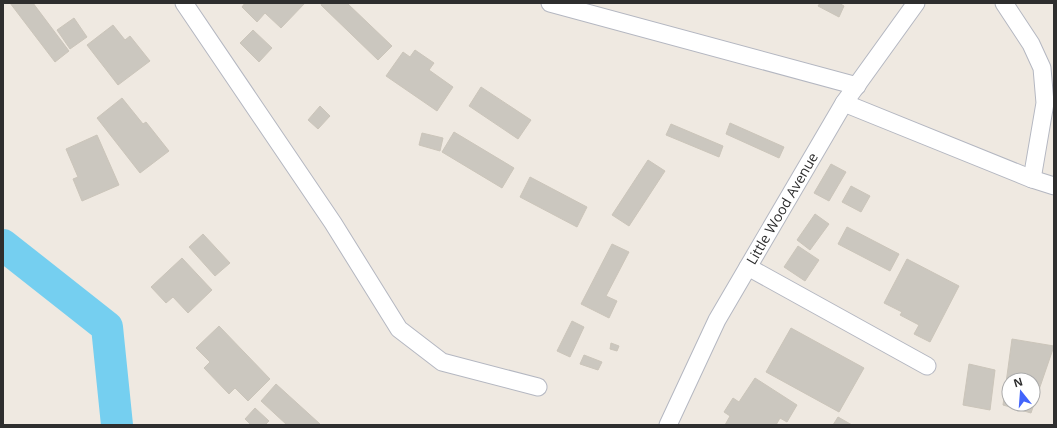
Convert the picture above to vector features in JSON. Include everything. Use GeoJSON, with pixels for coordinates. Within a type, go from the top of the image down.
{"type":"FeatureCollection","features":[{"type":"Feature","properties":{"kind":"street"},"geometry":{"type":"LineString","coordinates":[[184,3],[333,223],[399,330],[442,362],[502,379],[538,387]]}},
{"type":"Feature","properties":{"kind":"street"},"geometry":{"type":"LineString","coordinates":[[550,3],[857,86]]}},
{"type":"Feature","properties":{"kind":"street","name":"Little Wood Avenue"},"geometry":{"type":"LineString","coordinates":[[668,425],[717,320],[844,103],[916,3]]}},
{"type":"Feature","properties":{"kind":"street"},"geometry":{"type":"LineString","coordinates":[[1004,3],[1032,44],[1042,68],[1045,103],[1032,179]]}},
{"type":"Feature","properties":{"kind":"street"},"geometry":{"type":"LineString","coordinates":[[844,103],[1032,179],[1054,186]]}},
{"type":"Feature","properties":{"kind":"street"},"geometry":{"type":"LineString","coordinates":[[748,267],[927,366]]}},
{"type":"Feature","properties":{"kind":"building"},"geometry":{"type":"Polygon","coordinates":[[[10,3],[33,3],[69,51],[55,62],[10,3]]]}},
{"type":"Feature","properties":{"kind":"building"},"geometry":{"type":"Polygon","coordinates":[[[245,3],[305,3],[281,28],[265,13],[257,22],[242,7],[245,3]]]}},
{"type":"Feature","properties":{"kind":"building"},"geometry":{"type":"Polygon","coordinates":[[[322,3],[349,3],[348,4],[392,46],[378,60],[321,5],[322,3]]]}},
{"type":"Feature","properties":{"kind":"building"},"geometry":{"type":"Polygon","coordinates":[[[820,3],[839,3],[844,6],[839,17],[818,6],[820,3]]]}},
{"type":"Feature","properties":{"kind":"building"},"geometry":{"type":"Polygon","coordinates":[[[74,18],[87,37],[70,49],[57,30],[74,18]]]}},
{"type":"Feature","properties":{"kind":"building"},"geometry":{"type":"Polygon","coordinates":[[[113,25],[125,40],[130,36],[150,61],[118,85],[87,45],[113,25]]]}},
{"type":"Feature","properties":{"kind":"building"},"geometry":{"type":"Polygon","coordinates":[[[253,30],[272,48],[259,62],[240,43],[253,30]]]}},
{"type":"Feature","properties":{"kind":"building"},"geometry":{"type":"Polygon","coordinates":[[[415,50],[434,63],[429,70],[453,87],[437,111],[386,76],[403,52],[410,57],[415,50]]]}},
{"type":"Feature","properties":{"kind":"building"},"geometry":{"type":"Polygon","coordinates":[[[481,87],[531,120],[518,139],[469,106],[481,87]]]}},
{"type":"Feature","properties":{"kind":"building"},"geometry":{"type":"Polygon","coordinates":[[[122,98],[143,124],[146,122],[169,151],[140,173],[97,118],[122,98]]]}},
{"type":"Feature","properties":{"kind":"building"},"geometry":{"type":"Polygon","coordinates":[[[320,106],[330,116],[318,129],[308,120],[320,106]]]}},
{"type":"Feature","properties":{"kind":"building"},"geometry":{"type":"Polygon","coordinates":[[[730,123],[784,147],[779,158],[726,134],[730,123]]]}},
{"type":"Feature","properties":{"kind":"building"},"geometry":{"type":"Polygon","coordinates":[[[671,124],[723,146],[719,157],[666,135],[671,124]]]}},
{"type":"Feature","properties":{"kind":"building"},"geometry":{"type":"Polygon","coordinates":[[[454,132],[514,168],[502,188],[442,152],[454,132]]]}},
{"type":"Feature","properties":{"kind":"building"},"geometry":{"type":"Polygon","coordinates":[[[422,133],[443,138],[440,151],[419,145],[422,133]]]}},
{"type":"Feature","properties":{"kind":"building"},"geometry":{"type":"Polygon","coordinates":[[[97,135],[119,185],[82,201],[73,179],[78,177],[66,149],[97,135]]]}},
{"type":"Feature","properties":{"kind":"building"},"geometry":{"type":"Polygon","coordinates":[[[648,160],[665,171],[629,226],[612,215],[648,160]]]}},
{"type":"Feature","properties":{"kind":"building"},"geometry":{"type":"Polygon","coordinates":[[[831,164],[846,172],[829,201],[814,193],[831,164]]]}},
{"type":"Feature","properties":{"kind":"building"},"geometry":{"type":"Polygon","coordinates":[[[530,177],[587,207],[577,227],[520,197],[530,177]]]}},
{"type":"Feature","properties":{"kind":"building"},"geometry":{"type":"Polygon","coordinates":[[[851,186],[870,196],[861,212],[842,202],[851,186]]]}},
{"type":"Feature","properties":{"kind":"building"},"geometry":{"type":"Polygon","coordinates":[[[815,214],[829,224],[810,250],[797,240],[815,214]]]}},
{"type":"Feature","properties":{"kind":"building"},"geometry":{"type":"Polygon","coordinates":[[[847,227],[899,254],[890,271],[838,244],[847,227]]]}},
{"type":"Feature","properties":{"kind":"building"},"geometry":{"type":"Polygon","coordinates":[[[203,234],[230,263],[215,276],[189,247],[203,234]]]}},
{"type":"Feature","properties":{"kind":"building"},"geometry":{"type":"Polygon","coordinates":[[[612,244],[629,252],[606,296],[617,301],[609,318],[581,304],[612,244]]]}},
{"type":"Feature","properties":{"kind":"building"},"geometry":{"type":"Polygon","coordinates":[[[798,246],[819,260],[805,281],[784,267],[798,246]]]}},
{"type":"Feature","properties":{"kind":"building"},"geometry":{"type":"Polygon","coordinates":[[[182,258],[212,290],[188,313],[173,297],[166,303],[151,287],[182,258]]]}},
{"type":"Feature","properties":{"kind":"building"},"geometry":{"type":"Polygon","coordinates":[[[907,259],[959,286],[930,342],[914,334],[919,325],[900,315],[902,312],[884,303],[907,259]]]}},
{"type":"Feature","properties":{"kind":"building"},"geometry":{"type":"Polygon","coordinates":[[[572,321],[584,327],[570,357],[557,351],[572,321]]]}},
{"type":"Feature","properties":{"kind":"building"},"geometry":{"type":"Polygon","coordinates":[[[219,326],[270,379],[248,401],[235,388],[229,394],[204,368],[210,362],[196,348],[219,326]]]}},
{"type":"Feature","properties":{"kind":"building"},"geometry":{"type":"Polygon","coordinates":[[[791,328],[864,368],[839,412],[766,372],[791,328]]]}},
{"type":"Feature","properties":{"kind":"building"},"geometry":{"type":"Polygon","coordinates":[[[1012,339],[1054,346],[1041,384],[1041,372],[1008,372],[1012,339]]]}},
{"type":"Feature","properties":{"kind":"building"},"geometry":{"type":"Polygon","coordinates":[[[611,343],[619,346],[617,351],[610,349],[611,343]]]}},
{"type":"Feature","properties":{"kind":"building"},"geometry":{"type":"Polygon","coordinates":[[[584,355],[602,362],[598,370],[580,364],[584,355]]]}},
{"type":"Feature","properties":{"kind":"building"},"geometry":{"type":"Polygon","coordinates":[[[969,364],[995,370],[990,410],[963,405],[969,364]]]}},
{"type":"Feature","properties":{"kind":"building"},"geometry":{"type":"Polygon","coordinates":[[[755,378],[797,405],[787,422],[780,418],[776,425],[725,425],[730,416],[724,412],[733,398],[739,402],[755,378]]]}},
{"type":"Feature","properties":{"kind":"building"},"geometry":{"type":"Polygon","coordinates":[[[276,384],[320,425],[287,425],[261,401],[276,384]]]}},
{"type":"Feature","properties":{"kind":"building"},"geometry":{"type":"Polygon","coordinates":[[[255,408],[269,421],[265,425],[251,425],[245,419],[255,408]]]}},
{"type":"Feature","properties":{"kind":"building"},"geometry":{"type":"Polygon","coordinates":[[[838,417],[852,425],[833,425],[838,417]]]}},
{"type":"Feature","properties":{"kind":"waterway"},"geometry":{"type":"LineString","coordinates":[[3,245],[107,327],[117,425]]}}]}
